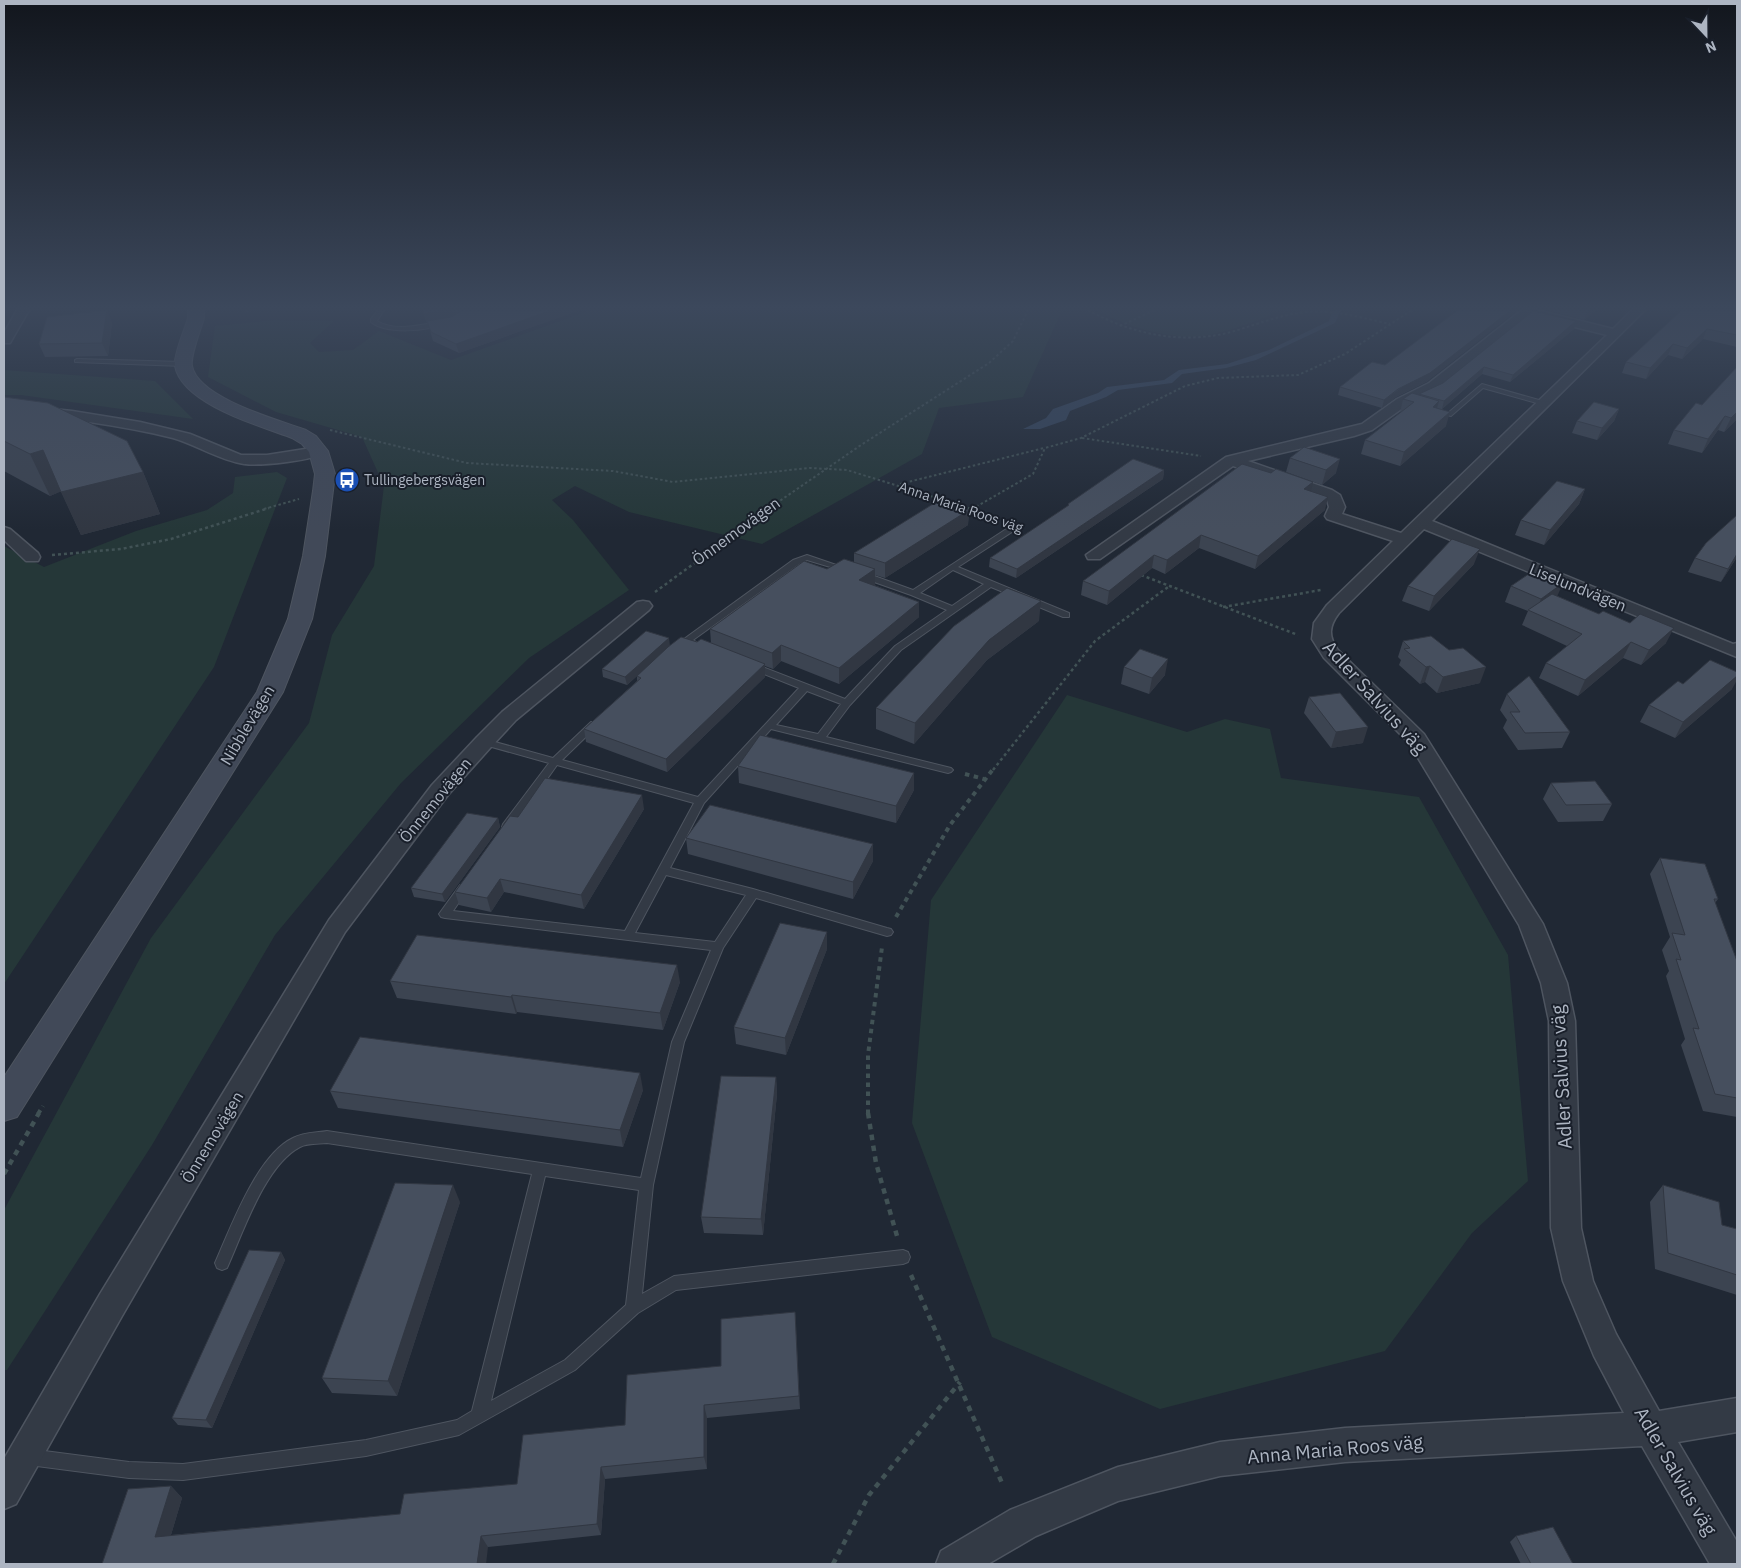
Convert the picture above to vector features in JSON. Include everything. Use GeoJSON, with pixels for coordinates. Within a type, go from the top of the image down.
{"type":"FeatureCollection","features":[{"type":"Feature","properties":{"kind":"street"},"geometry":{"type":"LineString","coordinates":[[194,383],[217,403],[284,427],[309,440],[318,451]]}},
{"type":"Feature","properties":{"kind":"street"},"geometry":{"type":"LineString","coordinates":[[1094,555],[1231,460],[1354,432],[1407,404],[1438,383]]}},
{"type":"Feature","properties":{"kind":"street","name":"Adler Salvius väg"},"geometry":{"type":"LineString","coordinates":[[1564,383],[1356,586],[1328,616],[1320,629],[1321,639],[1331,654],[1417,739],[1531,924],[1554,983],[1562,1021],[1566,1228],[1578,1281],[1605,1345],[1651,1429],[1730,1564]]}},
{"type":"Feature","properties":{"kind":"street"},"geometry":{"type":"LineString","coordinates":[[4,408],[59,413],[188,437],[213,450],[249,460],[318,451]]}},
{"type":"Feature","properties":{"kind":"street","name":"Nibblevägen"},"geometry":{"type":"LineString","coordinates":[[4,1106],[270,692],[300,619],[314,556],[325,474],[318,451]]}},
{"type":"Feature","properties":{"kind":"street"},"geometry":{"type":"LineString","coordinates":[[1231,460],[1326,493],[1334,498],[1337,507],[1333,516],[1404,539]]}},
{"type":"Feature","properties":{"kind":"street","name":"Liselundvägen"},"geometry":{"type":"LineString","coordinates":[[1421,522],[1736,651]]}},
{"type":"Feature","properties":{"kind":"street"},"geometry":{"type":"LineString","coordinates":[[4,532],[32,557]]}},
{"type":"Feature","properties":{"kind":"street","name":"Önnemovägen"},"geometry":{"type":"LineString","coordinates":[[4,1492],[116,1296],[337,926],[440,790],[484,742],[509,716],[643,606]]}},
{"type":"Feature","properties":{"kind":"street","name":"Anna Maria Roos väg"},"geometry":{"type":"LineString","coordinates":[[954,1564],[1023,1523],[1118,1484],[1220,1459],[1345,1445],[1651,1429],[1737,1415]]}},
{"type":"Feature","properties":{"kind":"lane"},"geometry":{"type":"LineString","coordinates":[[1431,410],[1450,415],[1482,386],[1544,402]]}},
{"type":"Feature","properties":{"kind":"lane"},"geometry":{"type":"LineString","coordinates":[[914,593],[1018,526]]}},
{"type":"Feature","properties":{"kind":"lane"},"geometry":{"type":"LineString","coordinates":[[705,648],[684,644],[796,562],[807,558],[914,593],[951,609]]}},
{"type":"Feature","properties":{"kind":"lane"},"geometry":{"type":"LineString","coordinates":[[952,568],[1066,615]]}},
{"type":"Feature","properties":{"kind":"lane"},"geometry":{"type":"LineString","coordinates":[[820,738],[847,703],[898,648],[951,609],[990,584]]}},
{"type":"Feature","properties":{"kind":"lane"},"geometry":{"type":"LineString","coordinates":[[742,662],[847,703]]}},
{"type":"Feature","properties":{"kind":"lane"},"geometry":{"type":"LineString","coordinates":[[628,936],[700,801],[805,687]]}},
{"type":"Feature","properties":{"kind":"lane"},"geometry":{"type":"LineString","coordinates":[[503,834],[555,761],[603,715]]}},
{"type":"Feature","properties":{"kind":"lane"},"geometry":{"type":"LineString","coordinates":[[769,726],[948,770]]}},
{"type":"Feature","properties":{"kind":"lane"},"geometry":{"type":"LineString","coordinates":[[484,742],[700,801]]}},
{"type":"Feature","properties":{"kind":"lane"},"geometry":{"type":"LineString","coordinates":[[663,870],[753,893],[887,932]]}},
{"type":"Feature","properties":{"kind":"lane"},"geometry":{"type":"LineString","coordinates":[[468,882],[445,914],[718,947]]}},
{"type":"Feature","properties":{"kind":"lane"},"geometry":{"type":"LineString","coordinates":[[633,1308],[646,1185],[678,1042],[718,947],[753,893]]}},
{"type":"Feature","properties":{"kind":"lane"},"geometry":{"type":"LineString","coordinates":[[222,1263],[262,1177],[278,1157],[297,1142],[327,1137],[646,1185]]}},
{"type":"Feature","properties":{"kind":"lane"},"geometry":{"type":"LineString","coordinates":[[480,1416],[540,1169]]}},
{"type":"Feature","properties":{"kind":"lane"},"geometry":{"type":"LineString","coordinates":[[24,1456],[130,1470],[183,1472],[366,1448],[458,1427],[480,1416],[570,1365],[633,1308],[674,1283],[903,1257]]}},
{"type":"Feature","properties":{"kind":"path","name":"Önnemovägen"},"geometry":{"type":"LineString","coordinates":[[643,606],[651,595],[734,531],[825,467],[957,383]]}},
{"type":"Feature","properties":{"kind":"path"},"geometry":{"type":"LineString","coordinates":[[899,485],[1081,438],[1185,386],[1197,383]]}},
{"type":"Feature","properties":{"kind":"path"},"geometry":{"type":"LineString","coordinates":[[284,427],[296,422],[467,463],[613,471],[673,482],[825,467]]}},
{"type":"Feature","properties":{"kind":"path"},"geometry":{"type":"LineString","coordinates":[[1081,438],[1231,460]]}},
{"type":"Feature","properties":{"kind":"path"},"geometry":{"type":"LineString","coordinates":[[972,509],[1033,474],[1045,448]]}},
{"type":"Feature","properties":{"kind":"path","name":"Anna Maria Roos väg"},"geometry":{"type":"LineString","coordinates":[[825,467],[847,470],[899,485],[1018,526]]}},
{"type":"Feature","properties":{"kind":"path"},"geometry":{"type":"LineString","coordinates":[[32,557],[120,549],[171,539],[228,519],[323,492]]}},
{"type":"Feature","properties":{"kind":"path"},"geometry":{"type":"LineString","coordinates":[[1094,555],[1168,587],[1299,636],[1321,639]]}},
{"type":"Feature","properties":{"kind":"path"},"geometry":{"type":"LineString","coordinates":[[1221,607],[1356,586]]}},
{"type":"Feature","properties":{"kind":"path"},"geometry":{"type":"LineString","coordinates":[[1002,1483],[960,1382],[903,1257],[877,1168],[867,1117],[868,1046],[883,943],[887,932],[950,825],[1054,690],[1095,640],[1168,587]]}},
{"type":"Feature","properties":{"kind":"path"},"geometry":{"type":"LineString","coordinates":[[4,1174],[48,1098]]}},
{"type":"Feature","properties":{"kind":"path"},"geometry":{"type":"LineString","coordinates":[[833,1564],[869,1495],[960,1382]]}},
{"type":"Feature","properties":{"kind":"shaded area"},"geometry":{"type":"Polygon","coordinates":[[[4,383],[157,383],[193,419],[21,395],[4,395],[4,383]]]}},
{"type":"Feature","properties":{"kind":"shaded area"},"geometry":{"type":"Polygon","coordinates":[[[220,383],[1029,383],[1023,397],[939,408],[922,454],[762,544],[629,512],[575,486],[552,500],[573,520],[629,590],[529,658],[401,783],[275,935],[152,1145],[7,1370],[4,1370],[4,1210],[151,938],[309,723],[332,635],[374,566],[384,486],[362,437],[276,412],[220,383]]]}},
{"type":"Feature","properties":{"kind":"shaded area"},"geometry":{"type":"Polygon","coordinates":[[[277,472],[287,478],[214,667],[4,984],[4,546],[44,567],[136,531],[207,510],[233,493],[235,477],[277,472]]]}},
{"type":"Feature","properties":{"kind":"shaded area"},"geometry":{"type":"Polygon","coordinates":[[[1067,695],[1187,732],[1225,719],[1270,729],[1281,778],[1419,797],[1508,955],[1528,1181],[1472,1233],[1385,1351],[1160,1409],[992,1337],[912,1123],[931,900],[1067,695]]]}},
{"type":"Feature","properties":{"kind":"water"},"geometry":{"type":"Polygon","coordinates":[[[1138,383],[1171,383],[1118,390],[1106,397],[1070,411],[1066,420],[1040,429],[1023,429],[1046,418],[1053,409],[1098,393],[1107,387],[1138,383]]]}},
{"type":"Feature","properties":{"kind":"building"},"geometry":{"type":"Polygon","coordinates":[[[1345,383],[1410,383],[1398,389],[1384,400],[1340,387],[1345,383]]]}},
{"type":"Feature","properties":{"kind":"building"},"geometry":{"type":"Polygon","coordinates":[[[1443,383],[1465,383],[1444,401],[1419,394],[1443,383]]]}},
{"type":"Feature","properties":{"kind":"building"},"geometry":{"type":"Polygon","coordinates":[[[1722,383],[1737,383],[1737,412],[1731,418],[1725,416],[1708,439],[1674,430],[1696,403],[1702,405],[1722,383]]]}},
{"type":"Feature","properties":{"kind":"building"},"geometry":{"type":"Polygon","coordinates":[[[1412,393],[1439,401],[1433,407],[1450,412],[1404,452],[1365,440],[1414,402],[1403,399],[1412,393]]]}},
{"type":"Feature","properties":{"kind":"building"},"geometry":{"type":"Polygon","coordinates":[[[4,397],[48,403],[127,441],[143,472],[61,492],[43,450],[30,454],[4,441],[4,397]]]}},
{"type":"Feature","properties":{"kind":"building"},"geometry":{"type":"Polygon","coordinates":[[[1594,402],[1619,409],[1602,428],[1577,421],[1594,402]]]}},
{"type":"Feature","properties":{"kind":"building"},"geometry":{"type":"Polygon","coordinates":[[[1304,447],[1340,459],[1326,470],[1290,458],[1304,447]]]}},
{"type":"Feature","properties":{"kind":"building"},"geometry":{"type":"Polygon","coordinates":[[[1133,459],[1164,470],[1017,569],[990,558],[1069,505],[1133,459]]]}},
{"type":"Feature","properties":{"kind":"building"},"geometry":{"type":"Polygon","coordinates":[[[1242,464],[1271,473],[1276,469],[1313,482],[1304,489],[1328,497],[1258,556],[1201,535],[1167,560],[1154,555],[1109,591],[1083,581],[1242,464]]]}},
{"type":"Feature","properties":{"kind":"building"},"geometry":{"type":"Polygon","coordinates":[[[1557,481],[1585,489],[1550,530],[1521,520],[1557,481]]]}},
{"type":"Feature","properties":{"kind":"building"},"geometry":{"type":"Polygon","coordinates":[[[941,499],[969,510],[885,563],[854,553],[941,499]]]}},
{"type":"Feature","properties":{"kind":"building"},"geometry":{"type":"Polygon","coordinates":[[[1737,515],[1737,554],[1728,569],[1695,558],[1706,543],[1737,515]]]}},
{"type":"Feature","properties":{"kind":"building"},"geometry":{"type":"Polygon","coordinates":[[[1452,539],[1480,549],[1434,596],[1408,586],[1452,539]]]}},
{"type":"Feature","properties":{"kind":"building"},"geometry":{"type":"Polygon","coordinates":[[[844,559],[875,569],[859,580],[919,602],[839,668],[781,645],[772,653],[710,629],[804,561],[827,569],[844,559]]]}},
{"type":"Feature","properties":{"kind":"building"},"geometry":{"type":"Polygon","coordinates":[[[1533,571],[1563,583],[1541,599],[1511,586],[1533,571]]]}},
{"type":"Feature","properties":{"kind":"building"},"geometry":{"type":"Polygon","coordinates":[[[1007,588],[1041,601],[989,640],[915,723],[876,708],[954,626],[1007,588]]]}},
{"type":"Feature","properties":{"kind":"building"},"geometry":{"type":"Polygon","coordinates":[[[1552,594],[1599,614],[1603,611],[1630,623],[1640,614],[1674,628],[1649,650],[1631,642],[1585,680],[1546,663],[1582,634],[1528,610],[1552,594]]]}},
{"type":"Feature","properties":{"kind":"building"},"geometry":{"type":"Polygon","coordinates":[[[646,631],[669,638],[625,677],[602,669],[646,631]]]}},
{"type":"Feature","properties":{"kind":"building"},"geometry":{"type":"Polygon","coordinates":[[[1431,636],[1449,650],[1463,648],[1486,667],[1443,677],[1430,666],[1426,667],[1404,649],[1410,648],[1403,641],[1431,636]]]}},
{"type":"Feature","properties":{"kind":"building"},"geometry":{"type":"Polygon","coordinates":[[[681,637],[697,642],[701,639],[765,664],[666,759],[584,729],[641,678],[637,676],[681,637]]]}},
{"type":"Feature","properties":{"kind":"building"},"geometry":{"type":"Polygon","coordinates":[[[1140,649],[1168,659],[1152,678],[1124,667],[1140,649]]]}},
{"type":"Feature","properties":{"kind":"building"},"geometry":{"type":"Polygon","coordinates":[[[1710,660],[1737,672],[1737,676],[1683,722],[1649,705],[1678,681],[1683,684],[1710,660]]]}},
{"type":"Feature","properties":{"kind":"building"},"geometry":{"type":"Polygon","coordinates":[[[1529,676],[1570,732],[1525,733],[1510,712],[1520,712],[1507,694],[1529,676]]]}},
{"type":"Feature","properties":{"kind":"building"},"geometry":{"type":"Polygon","coordinates":[[[1340,693],[1368,727],[1336,732],[1309,697],[1340,693]]]}},
{"type":"Feature","properties":{"kind":"building"},"geometry":{"type":"Polygon","coordinates":[[[760,735],[914,773],[896,806],[738,766],[760,735]]]}},
{"type":"Feature","properties":{"kind":"building"},"geometry":{"type":"Polygon","coordinates":[[[545,778],[642,795],[581,895],[500,879],[487,898],[455,892],[510,816],[518,817],[545,778]]]}},
{"type":"Feature","properties":{"kind":"building"},"geometry":{"type":"Polygon","coordinates":[[[1595,781],[1612,804],[1566,805],[1551,783],[1595,781]]]}},
{"type":"Feature","properties":{"kind":"building"},"geometry":{"type":"Polygon","coordinates":[[[710,805],[873,844],[853,882],[686,838],[710,805]]]}},
{"type":"Feature","properties":{"kind":"building"},"geometry":{"type":"Polygon","coordinates":[[[467,813],[498,818],[442,894],[411,888],[467,813]]]}},
{"type":"Feature","properties":{"kind":"building"},"geometry":{"type":"Polygon","coordinates":[[[1660,858],[1705,864],[1718,899],[1714,899],[1737,961],[1737,1098],[1715,1094],[1693,1028],[1699,1029],[1676,959],[1681,960],[1672,933],[1685,935],[1660,858]]]}},
{"type":"Feature","properties":{"kind":"building"},"geometry":{"type":"Polygon","coordinates":[[[780,923],[827,932],[785,1038],[734,1027],[780,923]]]}},
{"type":"Feature","properties":{"kind":"building"},"geometry":{"type":"Polygon","coordinates":[[[417,935],[677,965],[660,1013],[512,995],[511,997],[390,981],[417,935]]]}},
{"type":"Feature","properties":{"kind":"building"},"geometry":{"type":"Polygon","coordinates":[[[360,1037],[640,1073],[620,1130],[330,1091],[360,1037]]]}},
{"type":"Feature","properties":{"kind":"building"},"geometry":{"type":"Polygon","coordinates":[[[721,1076],[776,1077],[761,1219],[701,1217],[721,1076]]]}},
{"type":"Feature","properties":{"kind":"building"},"geometry":{"type":"Polygon","coordinates":[[[395,1183],[453,1185],[388,1381],[322,1378],[395,1183]]]}},
{"type":"Feature","properties":{"kind":"building"},"geometry":{"type":"Polygon","coordinates":[[[1663,1185],[1719,1202],[1722,1225],[1737,1229],[1737,1275],[1668,1253],[1663,1185]]]}},
{"type":"Feature","properties":{"kind":"building"},"geometry":{"type":"Polygon","coordinates":[[[249,1250],[281,1252],[206,1420],[172,1418],[249,1250]]]}},
{"type":"Feature","properties":{"kind":"building"},"geometry":{"type":"Polygon","coordinates":[[[795,1312],[799,1396],[704,1405],[704,1457],[601,1467],[597,1524],[481,1536],[477,1564],[102,1564],[128,1489],[171,1486],[155,1537],[400,1514],[404,1494],[517,1484],[523,1435],[625,1425],[627,1375],[721,1366],[721,1319],[795,1312]]]}},
{"type":"Feature","properties":{"kind":"building"},"geometry":{"type":"Polygon","coordinates":[[[1553,1527],[1573,1564],[1531,1564],[1516,1536],[1553,1527]]]}},
{"type":"Feature","properties":{"kind":"place","name":"Tullingebergsvägen"},"geometry":{"type":"Point","coordinates":[347,480]}}]}
